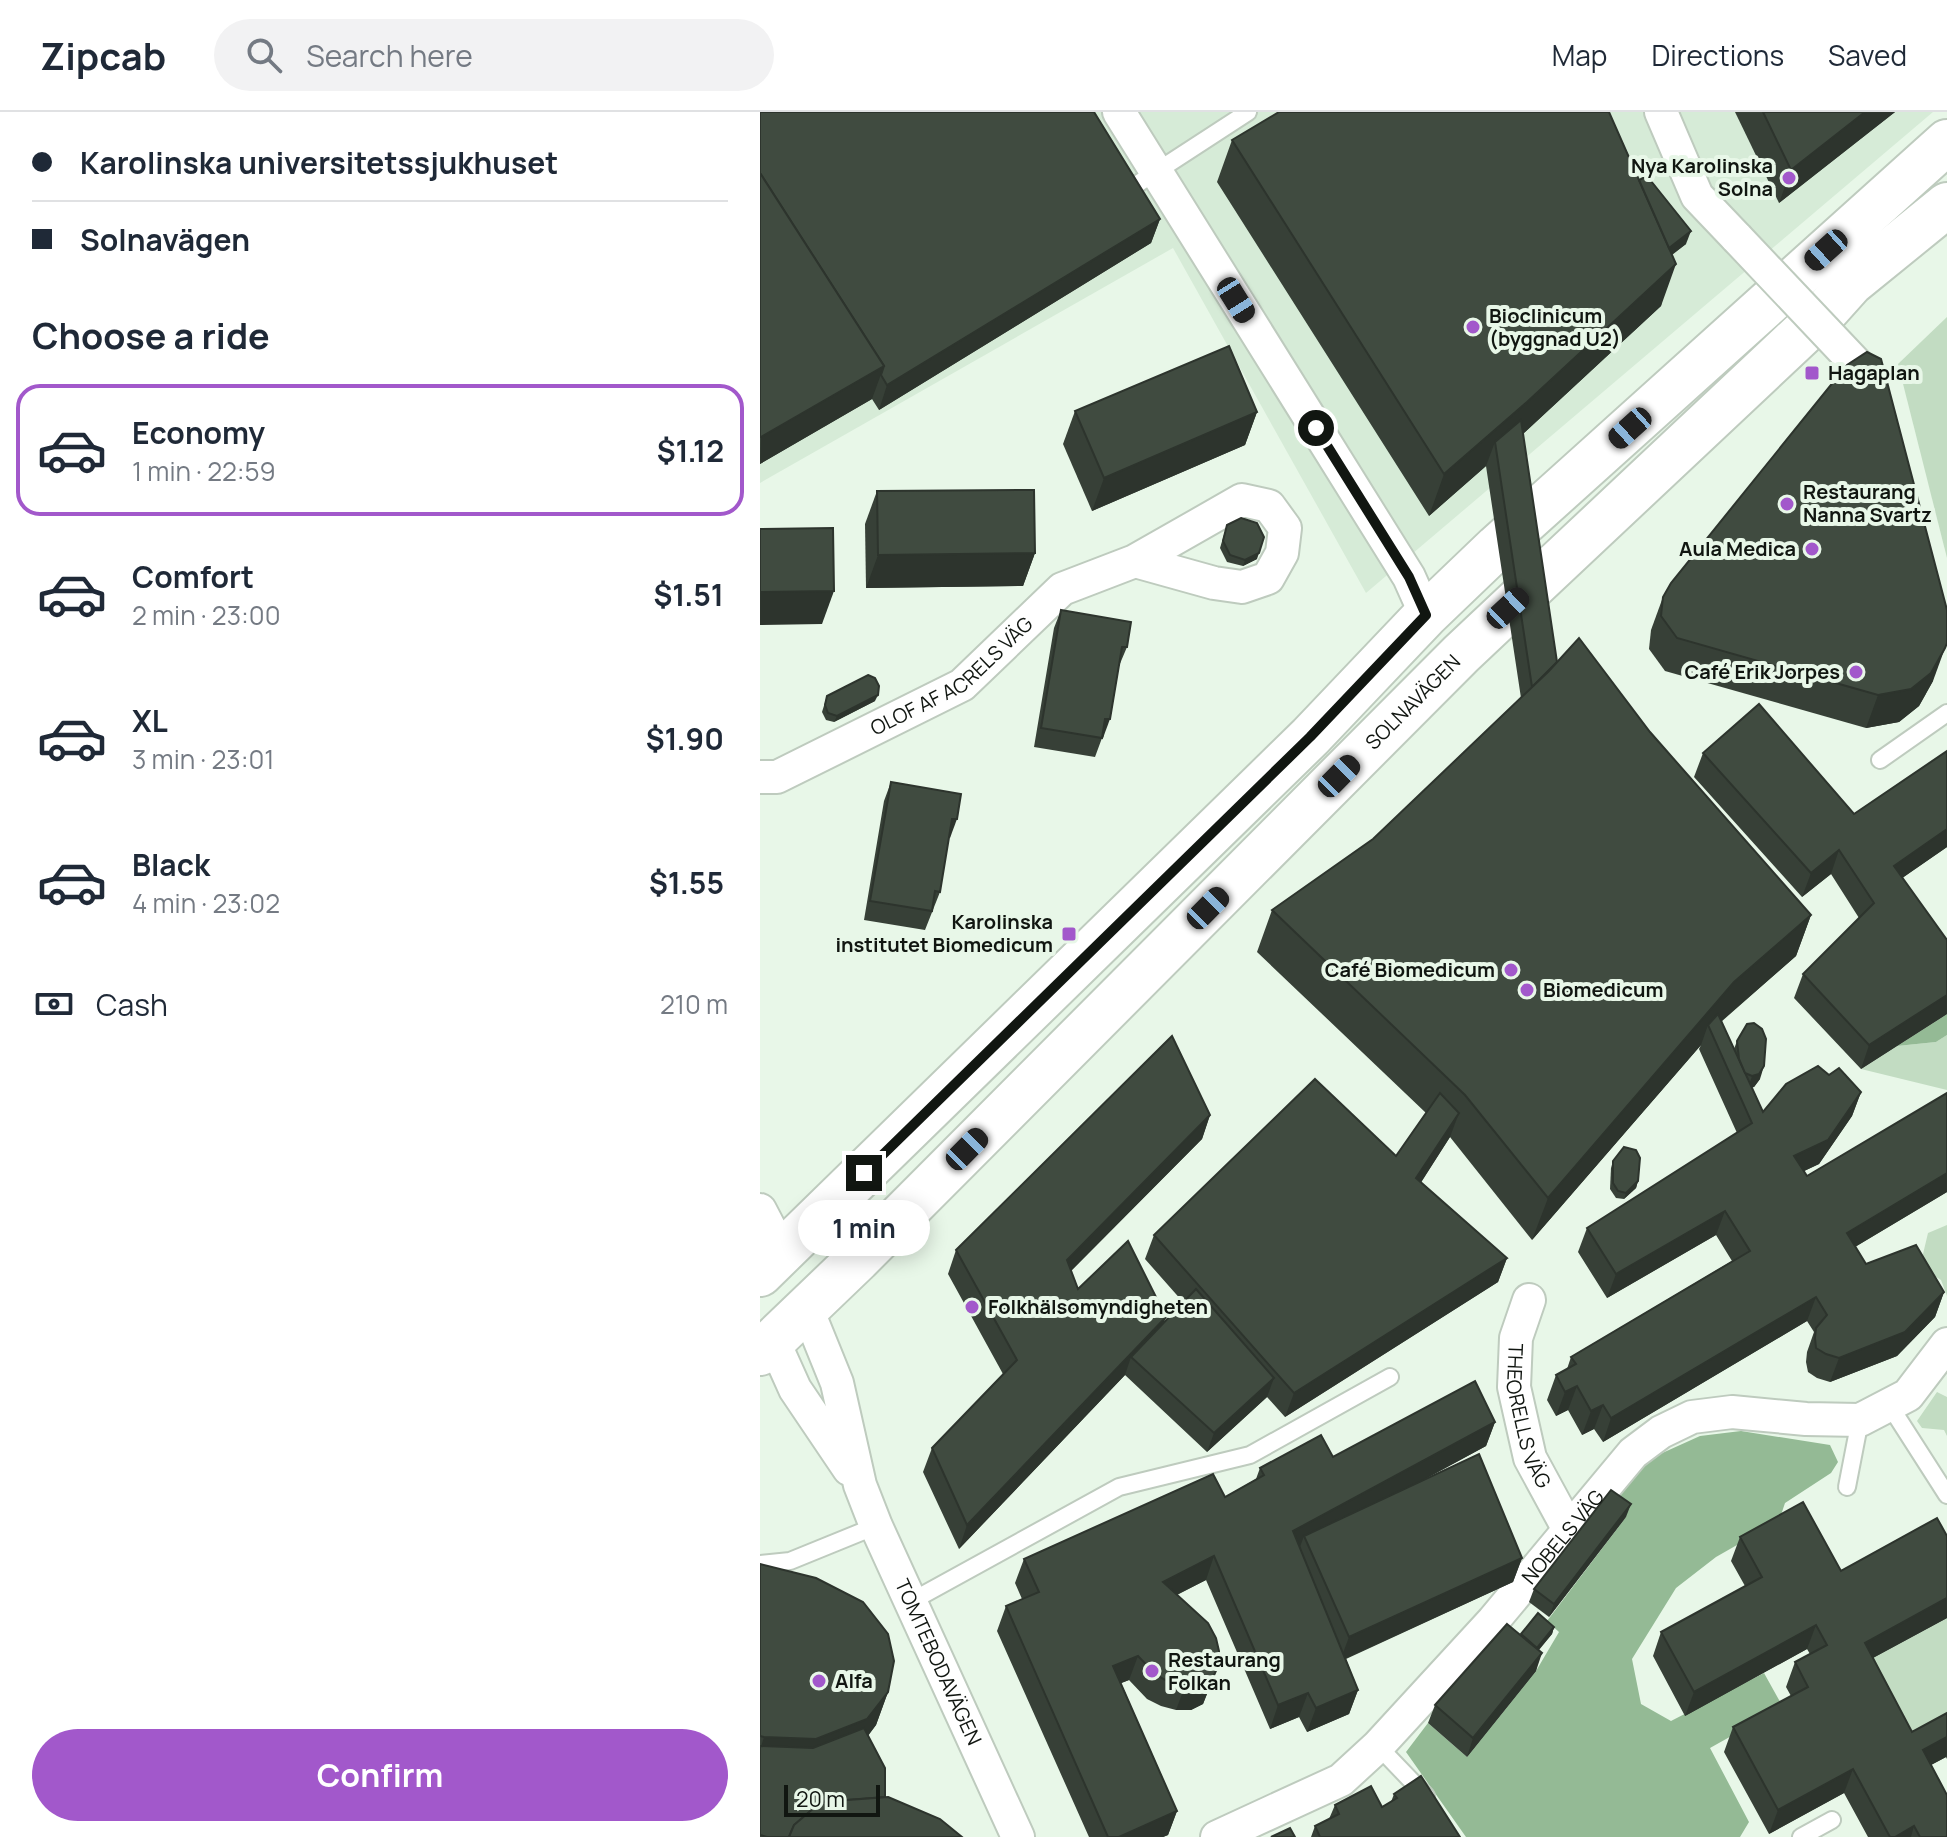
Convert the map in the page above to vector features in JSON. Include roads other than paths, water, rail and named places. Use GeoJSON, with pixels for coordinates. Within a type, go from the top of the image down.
{"type":"FeatureCollection","features":[{"type":"Feature","properties":{"kind":"main road"},"geometry":{"type":"LineString","coordinates":[[807,1309],[771,1263],[1310,737],[1426,615],[1497,547],[1947,142]]}},
{"type":"Feature","properties":{"kind":"main road","name":"SOLNAVÄGEN"},"geometry":{"type":"LineString","coordinates":[[764,1335],[807,1309],[1461,654],[1825,312],[1851,283],[1947,205]]}},
{"type":"Feature","properties":{"kind":"main road"},"geometry":{"type":"LineString","coordinates":[[1426,615],[1461,654]]}},
{"type":"Feature","properties":{"kind":"street"},"geometry":{"type":"LineString","coordinates":[[1119,112],[1409,577],[1426,615]]}},
{"type":"Feature","properties":{"kind":"street"},"geometry":{"type":"LineString","coordinates":[[1661,112],[1697,196],[1862,370]]}},
{"type":"Feature","properties":{"kind":"street","name":"OLOF AF ACRELS VÄG"},"geometry":{"type":"LineString","coordinates":[[760,777],[777,777],[962,685],[1062,589],[1135,561]]}},
{"type":"Feature","properties":{"kind":"street"},"geometry":{"type":"LineString","coordinates":[[760,1210],[771,1263]]}},
{"type":"Feature","properties":{"kind":"street","name":"THEORELLS VÄG"},"geometry":{"type":"LineString","coordinates":[[1529,1300],[1516,1338],[1514,1387],[1530,1458],[1568,1528]]}},
{"type":"Feature","properties":{"kind":"street","name":"TOMTEBODAVÄGEN"},"geometry":{"type":"LineString","coordinates":[[807,1309],[837,1383],[860,1485],[876,1526],[1018,1837]]}},
{"type":"Feature","properties":{"kind":"street","name":"TOMTEBODAVÄGEN"},"geometry":{"type":"LineString","coordinates":[[764,1335],[795,1389],[860,1485]]}},
{"type":"Feature","properties":{"kind":"street","name":"NOBELS VÄG"},"geometry":{"type":"LineString","coordinates":[[1217,1837],[1341,1780],[1378,1746],[1493,1621],[1633,1453],[1661,1432],[1692,1417],[1732,1412],[1860,1420],[1908,1395],[1947,1344]]}},
{"type":"Feature","properties":{"kind":"lane"},"geometry":{"type":"LineString","coordinates":[[1121,195],[1248,112]]}},
{"type":"Feature","properties":{"kind":"lane"},"geometry":{"type":"LineString","coordinates":[[1880,760],[1947,713]]}},
{"type":"Feature","properties":{"kind":"lane"},"geometry":{"type":"LineString","coordinates":[[910,1602],[1119,1487],[1250,1455],[1390,1377]]}},
{"type":"Feature","properties":{"kind":"lane"},"geometry":{"type":"LineString","coordinates":[[1890,1406],[1947,1495]]}},
{"type":"Feature","properties":{"kind":"lane"},"geometry":{"type":"LineString","coordinates":[[1847,1487],[1860,1420]]}},
{"type":"Feature","properties":{"kind":"lane"},"geometry":{"type":"LineString","coordinates":[[760,1564],[790,1561],[876,1526]]}},
{"type":"Feature","properties":{"kind":"lane"},"geometry":{"type":"LineString","coordinates":[[1378,1746],[1435,1807]]}},
{"type":"Feature","properties":{"kind":"lane"},"geometry":{"type":"LineString","coordinates":[[1801,1837],[1832,1820]]}},
{"type":"Feature","properties":{"kind":"place","name":"Nya Karolinska Solna"},"geometry":{"type":"Point","coordinates":[1789,178]}},
{"type":"Feature","properties":{"kind":"place","name":"Bioclinicum (byggnad U2)"},"geometry":{"type":"Point","coordinates":[1473,327]}},
{"type":"Feature","properties":{"kind":"place","name":"Hagaplan"},"geometry":{"type":"Point","coordinates":[1812,373]}},
{"type":"Feature","properties":{"kind":"place","name":"Restaurang Nanna Svartz"},"geometry":{"type":"Point","coordinates":[1787,504]}},
{"type":"Feature","properties":{"kind":"place","name":"Aula Medica"},"geometry":{"type":"Point","coordinates":[1812,549]}},
{"type":"Feature","properties":{"kind":"place","name":"Café Erik Jorpes"},"geometry":{"type":"Point","coordinates":[1856,672]}},
{"type":"Feature","properties":{"kind":"place","name":"Karolinska institutet Biomedicum"},"geometry":{"type":"Point","coordinates":[1069,934]}},
{"type":"Feature","properties":{"kind":"place","name":"Café Biomedicum"},"geometry":{"type":"Point","coordinates":[1511,970]}},
{"type":"Feature","properties":{"kind":"place","name":"Biomedicum"},"geometry":{"type":"Point","coordinates":[1527,990]}},
{"type":"Feature","properties":{"kind":"place","name":"Folkhälsomyndigheten"},"geometry":{"type":"Point","coordinates":[972,1307]}},
{"type":"Feature","properties":{"kind":"place","name":"Restaurang Folkan"},"geometry":{"type":"Point","coordinates":[1152,1671]}},
{"type":"Feature","properties":{"kind":"place","name":"Alfa"},"geometry":{"type":"Point","coordinates":[819,1681]}}]}
